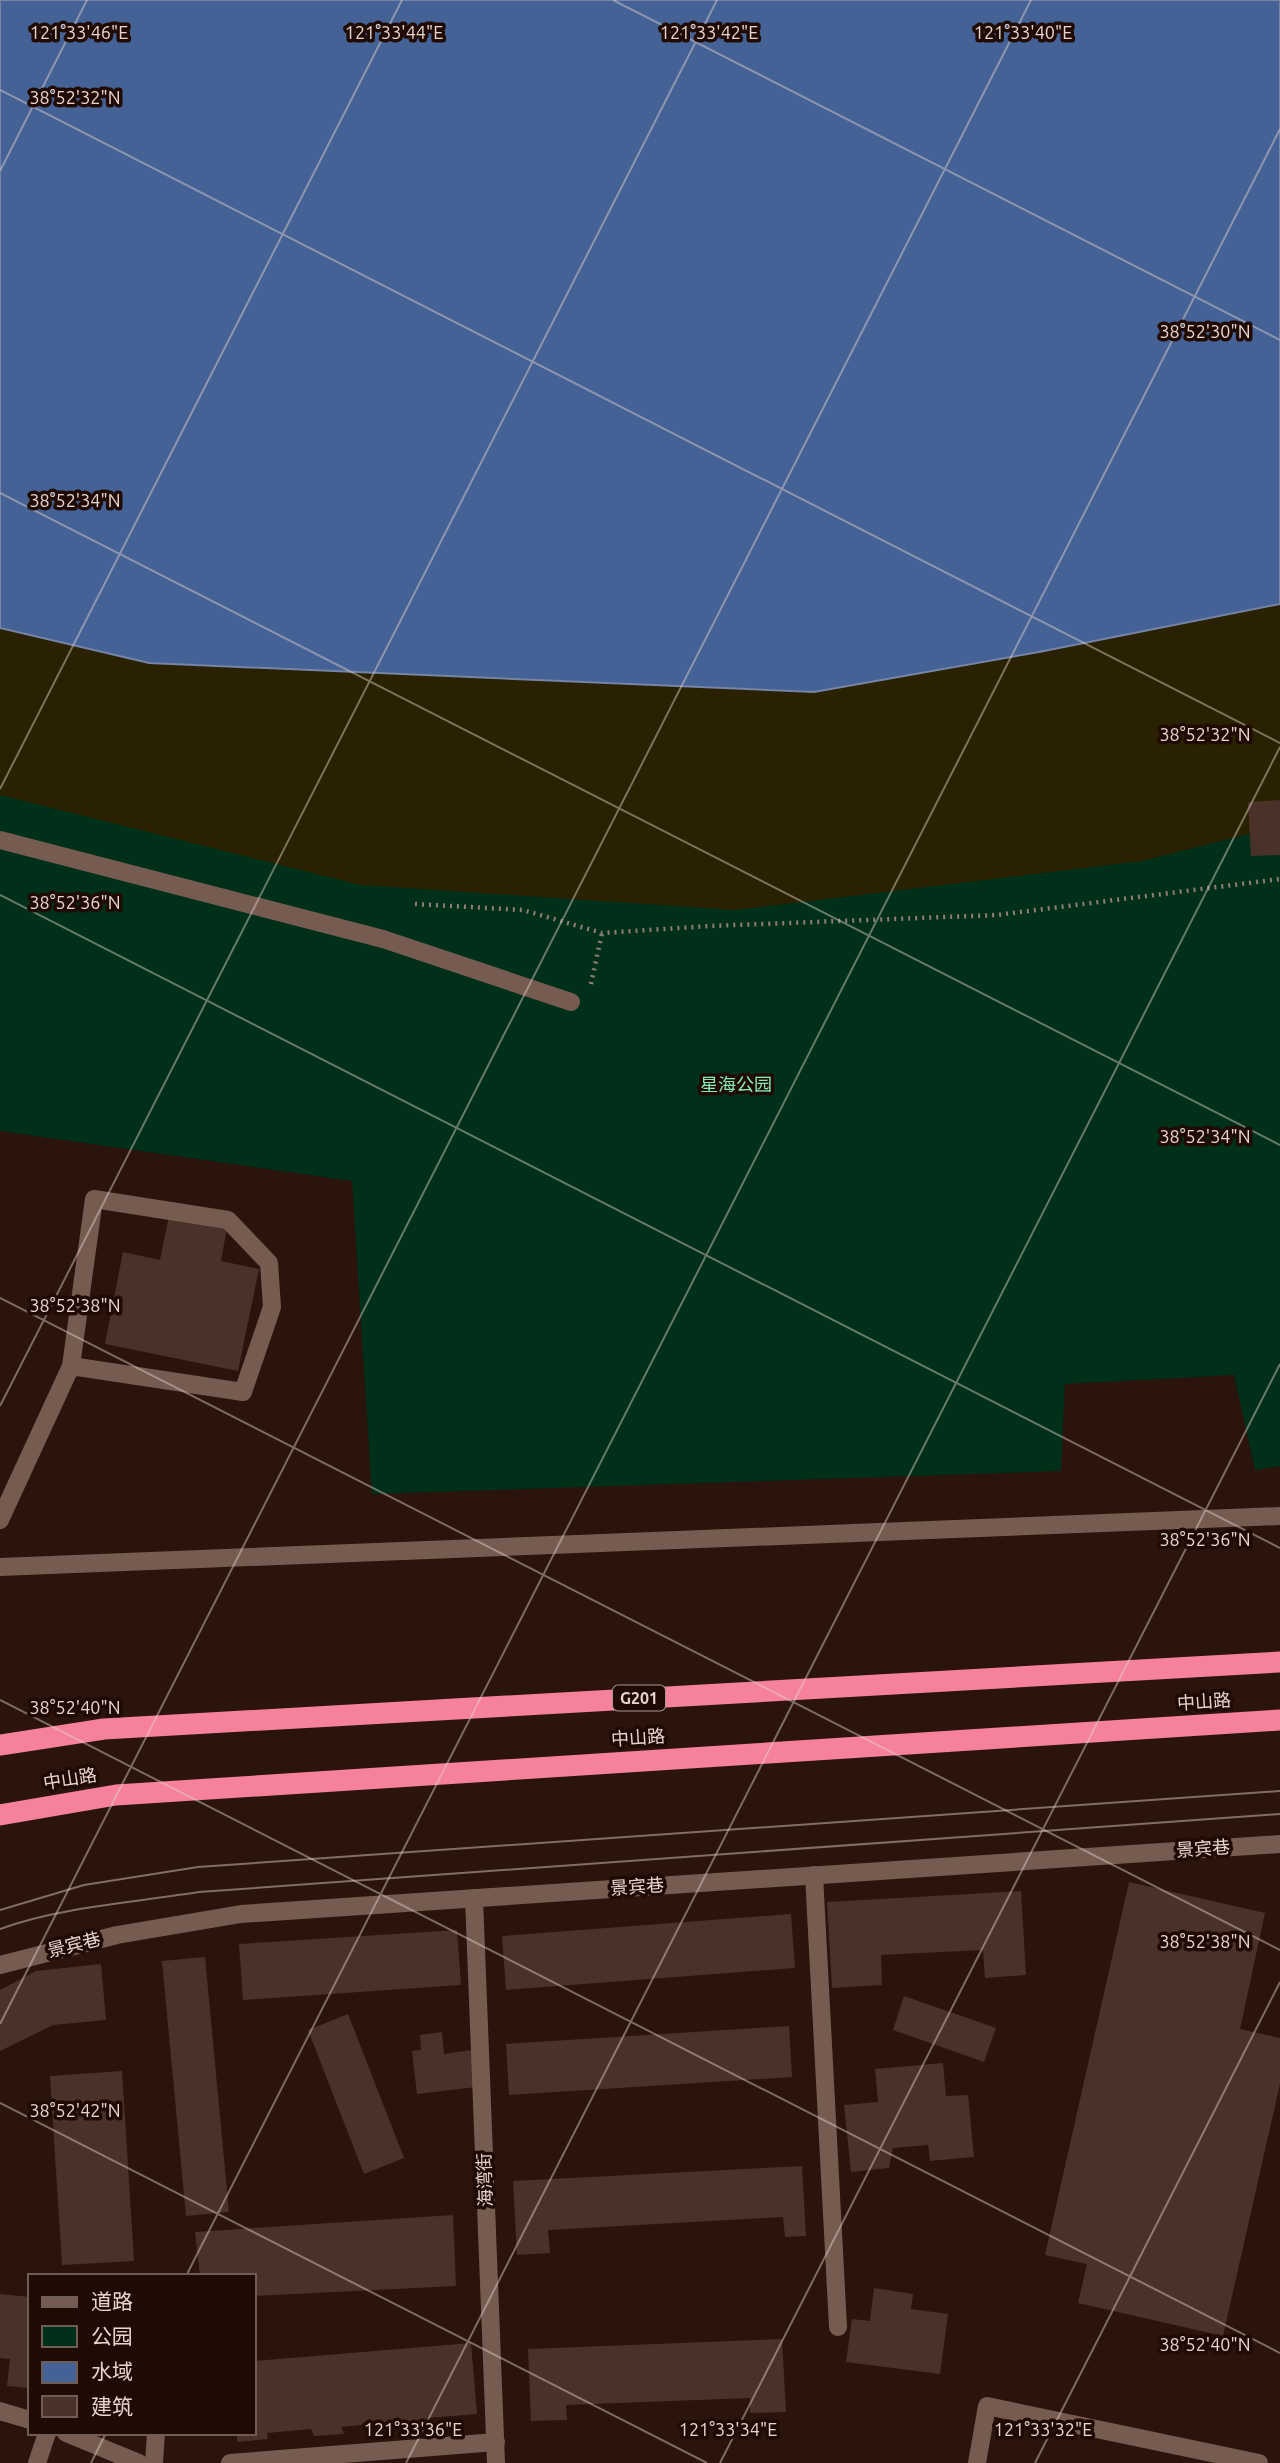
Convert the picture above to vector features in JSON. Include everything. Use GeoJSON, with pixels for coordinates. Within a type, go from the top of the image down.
{"type":"FeatureCollection","features":[{"type":"Feature","properties":{"kind":"highway","name":"中山路"},"geometry":{"type":"LineString","coordinates":[[0,1745],[104,1729],[1280,1662]]}},
{"type":"Feature","properties":{"kind":"highway","name":"中山路"},"geometry":{"type":"LineString","coordinates":[[0,1815],[130,1794],[1278,1721]]}},
{"type":"Feature","properties":{"kind":"street"},"geometry":{"type":"LineString","coordinates":[[0,840],[383,939],[571,1002]]}},
{"type":"Feature","properties":{"kind":"street"},"geometry":{"type":"LineString","coordinates":[[0,1520],[71,1366],[94,1199],[228,1220],[269,1263],[272,1307],[243,1392],[71,1366]]}},
{"type":"Feature","properties":{"kind":"street"},"geometry":{"type":"LineString","coordinates":[[0,1567],[1280,1516]]}},
{"type":"Feature","properties":{"kind":"street","name":"景宾巷"},"geometry":{"type":"LineString","coordinates":[[0,1965],[117,1935],[241,1914],[1280,1844]]}},
{"type":"Feature","properties":{"kind":"street"},"geometry":{"type":"LineString","coordinates":[[814,1875],[838,2327]]}},
{"type":"Feature","properties":{"kind":"street","name":"海湾街"},"geometry":{"type":"LineString","coordinates":[[474,1898],[496,2463]]}},
{"type":"Feature","properties":{"kind":"street"},"geometry":{"type":"LineString","coordinates":[[977,2463],[987,2406],[1259,2463]]}},
{"type":"Feature","properties":{"kind":"street"},"geometry":{"type":"LineString","coordinates":[[0,2411],[28,2419]]}},
{"type":"Feature","properties":{"kind":"street"},"geometry":{"type":"LineString","coordinates":[[37,2463],[46,2435]]}},
{"type":"Feature","properties":{"kind":"street"},"geometry":{"type":"LineString","coordinates":[[71,2435],[139,2463]]}},
{"type":"Feature","properties":{"kind":"street"},"geometry":{"type":"LineString","coordinates":[[154,2463],[156,2435]]}},
{"type":"Feature","properties":{"kind":"street"},"geometry":{"type":"LineString","coordinates":[[230,2463],[495,2442]]}},
{"type":"Feature","properties":{"kind":"path"},"geometry":{"type":"LineString","coordinates":[[415,904],[523,911],[602,933],[997,915],[1280,879]]}},
{"type":"Feature","properties":{"kind":"path"},"geometry":{"type":"LineString","coordinates":[[571,1002],[591,984],[602,933]]}},
{"type":"Feature","properties":{"kind":"green space","name":"星海公园"},"geometry":{"type":"Polygon","coordinates":[[[1280,604],[1280,1466],[1255,1470],[1234,1375],[1065,1384],[1061,1471],[372,1494],[352,1181],[0,1131],[0,628],[149,663],[814,692],[1280,604]]]}},
{"type":"Feature","properties":{"kind":"sand"},"geometry":{"type":"Polygon","coordinates":[[[1280,604],[1280,826],[1142,861],[735,910],[361,885],[0,795],[0,628],[149,663],[1039,652],[1280,604]]]}},
{"type":"Feature","properties":{"kind":"water"},"geometry":{"type":"Polygon","coordinates":[[[0,0],[1280,0],[1280,604],[1039,652],[814,692],[149,663],[0,628],[0,0]]]}},
{"type":"Feature","properties":{"kind":"building"},"geometry":{"type":"Polygon","coordinates":[[[1280,800],[1280,855],[1251,856],[1248,802],[1280,800]]]}},
{"type":"Feature","properties":{"kind":"building"},"geometry":{"type":"Polygon","coordinates":[[[169,1216],[227,1228],[221,1261],[259,1269],[238,1371],[105,1344],[123,1252],[160,1260],[169,1216]]]}},
{"type":"Feature","properties":{"kind":"building"},"geometry":{"type":"Polygon","coordinates":[[[1129,1882],[1265,1913],[1240,2029],[1280,2038],[1280,2084],[1223,2336],[1078,2303],[1087,2264],[1045,2255],[1129,1882]]]}},
{"type":"Feature","properties":{"kind":"building"},"geometry":{"type":"Polygon","coordinates":[[[1021,1891],[1026,1975],[985,1978],[983,1950],[881,1955],[882,1985],[832,1988],[827,1902],[1021,1891]]]}},
{"type":"Feature","properties":{"kind":"building"},"geometry":{"type":"Polygon","coordinates":[[[791,1914],[795,1968],[506,1990],[502,1936],[791,1914]]]}},
{"type":"Feature","properties":{"kind":"building"},"geometry":{"type":"Polygon","coordinates":[[[457,1930],[461,1985],[243,2000],[239,1944],[457,1930]]]}},
{"type":"Feature","properties":{"kind":"building"},"geometry":{"type":"Polygon","coordinates":[[[205,1957],[229,2212],[186,2216],[162,1961],[205,1957]]]}},
{"type":"Feature","properties":{"kind":"building"},"geometry":{"type":"Polygon","coordinates":[[[101,1964],[106,2020],[53,2025],[0,2051],[0,1990],[36,1971],[101,1964]]]}},
{"type":"Feature","properties":{"kind":"building"},"geometry":{"type":"Polygon","coordinates":[[[904,1996],[996,2028],[984,2062],[893,2030],[904,1996]]]}},
{"type":"Feature","properties":{"kind":"building"},"geometry":{"type":"Polygon","coordinates":[[[348,2014],[404,2158],[364,2174],[308,2030],[348,2014]]]}},
{"type":"Feature","properties":{"kind":"building"},"geometry":{"type":"Polygon","coordinates":[[[789,2026],[792,2077],[509,2095],[506,2044],[789,2026]]]}},
{"type":"Feature","properties":{"kind":"building"},"geometry":{"type":"Polygon","coordinates":[[[442,2032],[444,2054],[471,2050],[476,2087],[417,2094],[412,2051],[421,2050],[420,2035],[442,2032]]]}},
{"type":"Feature","properties":{"kind":"building"},"geometry":{"type":"Polygon","coordinates":[[[943,2063],[946,2096],[968,2095],[974,2157],[930,2161],[928,2145],[893,2148],[889,2168],[851,2172],[844,2105],[878,2102],[875,2069],[943,2063]]]}},
{"type":"Feature","properties":{"kind":"building"},"geometry":{"type":"Polygon","coordinates":[[[122,2071],[134,2261],[62,2265],[50,2076],[122,2071]]]}},
{"type":"Feature","properties":{"kind":"building"},"geometry":{"type":"Polygon","coordinates":[[[802,2166],[806,2236],[785,2237],[783,2217],[548,2230],[550,2253],[517,2255],[513,2181],[802,2166]]]}},
{"type":"Feature","properties":{"kind":"building"},"geometry":{"type":"Polygon","coordinates":[[[453,2215],[456,2286],[256,2296],[256,2274],[200,2274],[195,2232],[453,2215]]]}},
{"type":"Feature","properties":{"kind":"building"},"geometry":{"type":"Polygon","coordinates":[[[874,2288],[913,2294],[911,2309],[948,2314],[940,2374],[846,2362],[852,2319],[870,2321],[874,2288]]]}},
{"type":"Feature","properties":{"kind":"building"},"geometry":{"type":"Polygon","coordinates":[[[0,2294],[28,2297],[28,2388],[7,2386],[10,2359],[0,2358],[0,2294]]]}},
{"type":"Feature","properties":{"kind":"building"},"geometry":{"type":"Polygon","coordinates":[[[782,2339],[786,2412],[750,2413],[750,2398],[566,2405],[567,2420],[531,2421],[528,2349],[782,2339]]]}},
{"type":"Feature","properties":{"kind":"building"},"geometry":{"type":"Polygon","coordinates":[[[471,2343],[477,2414],[426,2418],[425,2428],[404,2430],[402,2421],[341,2427],[344,2434],[314,2436],[311,2429],[267,2433],[268,2439],[237,2442],[237,2435],[256,2435],[256,2361],[471,2343]]]}},
{"type":"Feature","properties":{"kind":"tram line"},"geometry":{"type":"LineString","coordinates":[[0,1910],[84,1885],[198,1867],[1280,1791]]}},
{"type":"Feature","properties":{"kind":"tram line"},"geometry":{"type":"LineString","coordinates":[[0,1929],[73,1910],[199,1892],[1280,1814]]}}]}
